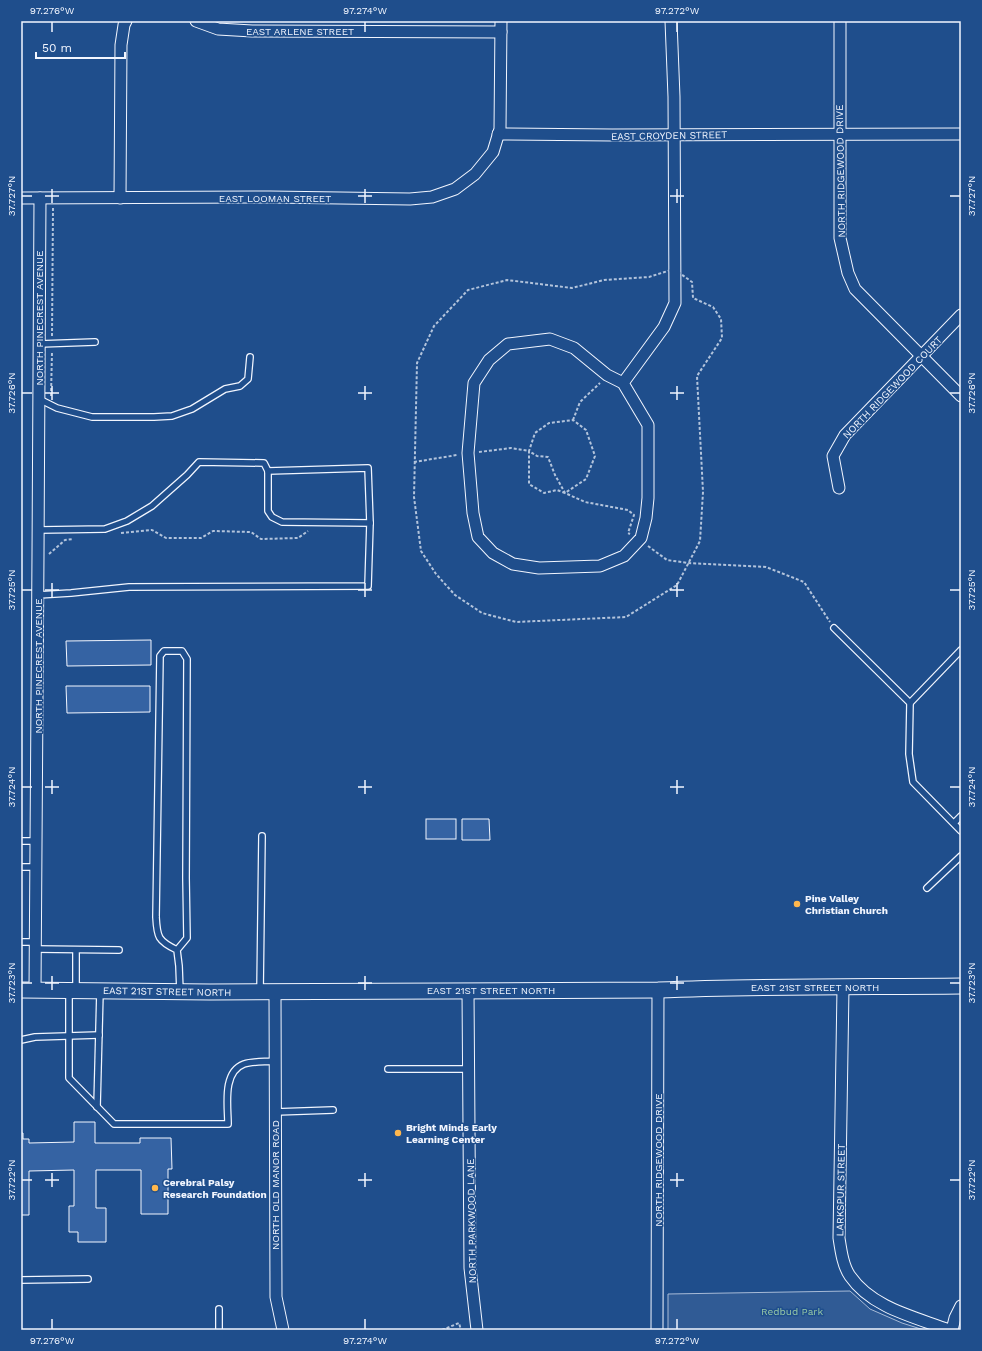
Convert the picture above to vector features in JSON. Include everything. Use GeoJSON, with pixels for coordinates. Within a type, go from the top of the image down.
{"type":"FeatureCollection","features":[{"type":"Feature","properties":{"kind":"main road","name":"EAST 21ST STREET NORTH"},"geometry":{"type":"LineString","coordinates":[[28,990],[268,992],[658,990],[731,987],[843,988],[961,986]]}},
{"type":"Feature","properties":{"kind":"street"},"geometry":{"type":"LineString","coordinates":[[120,198],[121,45],[126,21]]}},
{"type":"Feature","properties":{"kind":"street","name":"EAST ARLENE STREET"},"geometry":{"type":"LineString","coordinates":[[196,21],[218,29],[252,31],[501,26]]}},
{"type":"Feature","properties":{"kind":"street"},"geometry":{"type":"LineString","coordinates":[[623,383],[664,327],[675,303],[674,89],[671,21]]}},
{"type":"Feature","properties":{"kind":"street","name":"NORTH RIDGEWOOD DRIVE"},"geometry":{"type":"LineString","coordinates":[[840,21],[840,238],[848,273],[855,289],[961,396]]}},
{"type":"Feature","properties":{"kind":"street"},"geometry":{"type":"LineString","coordinates":[[498,134],[500,129],[501,26]]}},
{"type":"Feature","properties":{"kind":"street","name":"EAST LOOMAN STREET"},"geometry":{"type":"LineString","coordinates":[[21,198],[270,197],[410,199],[432,197],[455,190],[475,174],[493,152],[498,134]]}},
{"type":"Feature","properties":{"kind":"street","name":"EAST CROYDEN STREET"},"geometry":{"type":"LineString","coordinates":[[498,134],[961,134]]}},
{"type":"Feature","properties":{"kind":"street","name":"NORTH PINECREST AVENUE"},"geometry":{"type":"LineString","coordinates":[[28,990],[36,945],[40,198]]}},
{"type":"Feature","properties":{"kind":"street","name":"NORTH RIDGEWOOD COURT"},"geometry":{"type":"LineString","coordinates":[[839,488],[833,456],[844,435],[961,315]]}},
{"type":"Feature","properties":{"kind":"street"},"geometry":{"type":"LineString","coordinates":[[550,339],[574,348],[607,375],[623,383],[648,425],[648,498],[646,518],[641,538],[624,556],[600,566],[539,568],[513,564],[493,553],[478,537],[473,513],[468,453],[474,383],[489,360],[508,344],[550,339]]}},
{"type":"Feature","properties":{"kind":"street","name":"LARKSPUR STREET"},"geometry":{"type":"LineString","coordinates":[[843,988],[839,1238],[842,1258],[850,1276],[867,1295],[890,1308],[948,1330]]}},
{"type":"Feature","properties":{"kind":"street","name":"NORTH RIDGEWOOD DRIVE"},"geometry":{"type":"LineString","coordinates":[[657,1330],[658,990]]}},
{"type":"Feature","properties":{"kind":"street","name":"NORTH PARKWOOD LANE"},"geometry":{"type":"LineString","coordinates":[[468,991],[470,1268],[477,1330]]}},
{"type":"Feature","properties":{"kind":"street","name":"NORTH OLD MANOR ROAD"},"geometry":{"type":"LineString","coordinates":[[268,992],[275,1061],[276,1297],[283,1330]]}},
{"type":"Feature","properties":{"kind":"street"},"geometry":{"type":"LineString","coordinates":[[952,1330],[955,1318],[961,1306]]}},
{"type":"Feature","properties":{"kind":"lane"},"geometry":{"type":"LineString","coordinates":[[39,344],[95,342]]}},
{"type":"Feature","properties":{"kind":"lane"},"geometry":{"type":"LineString","coordinates":[[39,399],[56,408],[92,417],[172,416],[192,409],[224,389],[240,386],[248,379],[250,357]]}},
{"type":"Feature","properties":{"kind":"lane"},"geometry":{"type":"LineString","coordinates":[[39,530],[104,530],[127,521],[152,506],[199,462],[264,463],[268,471],[268,511],[272,518],[282,522],[370,523]]}},
{"type":"Feature","properties":{"kind":"lane"},"geometry":{"type":"LineString","coordinates":[[38,595],[71,593],[129,586],[368,586],[370,523],[368,468],[268,471]]}},
{"type":"Feature","properties":{"kind":"lane"},"geometry":{"type":"LineString","coordinates":[[834,628],[910,703]]}},
{"type":"Feature","properties":{"kind":"lane"},"geometry":{"type":"LineString","coordinates":[[961,650],[910,703],[909,754],[913,782],[961,831]]}},
{"type":"Feature","properties":{"kind":"lane"},"geometry":{"type":"LineString","coordinates":[[177,950],[163,943],[157,931],[156,917],[160,656],[164,651],[182,651],[187,659],[187,938],[177,950],[180,992]]}},
{"type":"Feature","properties":{"kind":"lane"},"geometry":{"type":"LineString","coordinates":[[954,823],[961,816]]}},
{"type":"Feature","properties":{"kind":"lane"},"geometry":{"type":"LineString","coordinates":[[262,836],[268,992]]}},
{"type":"Feature","properties":{"kind":"lane"},"geometry":{"type":"LineString","coordinates":[[21,841],[37,841]]}},
{"type":"Feature","properties":{"kind":"lane"},"geometry":{"type":"LineString","coordinates":[[927,888],[961,856]]}},
{"type":"Feature","properties":{"kind":"lane"},"geometry":{"type":"LineString","coordinates":[[21,867],[37,867]]}},
{"type":"Feature","properties":{"kind":"lane"},"geometry":{"type":"LineString","coordinates":[[21,942],[76,950],[119,950]]}},
{"type":"Feature","properties":{"kind":"lane"},"geometry":{"type":"LineString","coordinates":[[76,950],[69,1035],[69,1078],[114,1124],[228,1124],[228,1083],[236,1068],[243,1064],[275,1061]]}},
{"type":"Feature","properties":{"kind":"lane"},"geometry":{"type":"LineString","coordinates":[[97,1107],[100,991]]}},
{"type":"Feature","properties":{"kind":"lane"},"geometry":{"type":"LineString","coordinates":[[21,1040],[35,1037],[99,1035]]}},
{"type":"Feature","properties":{"kind":"lane"},"geometry":{"type":"LineString","coordinates":[[388,1069],[469,1069]]}},
{"type":"Feature","properties":{"kind":"lane"},"geometry":{"type":"LineString","coordinates":[[275,1112],[332,1110]]}},
{"type":"Feature","properties":{"kind":"lane"},"geometry":{"type":"LineString","coordinates":[[21,1280],[88,1279]]}},
{"type":"Feature","properties":{"kind":"lane"},"geometry":{"type":"LineString","coordinates":[[219,1309],[219,1330]]}},
{"type":"Feature","properties":{"kind":"path"},"geometry":{"type":"LineString","coordinates":[[573,420],[580,402],[607,375]]}},
{"type":"Feature","properties":{"kind":"path"},"geometry":{"type":"LineString","coordinates":[[565,493],[586,479],[595,456],[586,430],[573,420],[549,423],[535,433],[529,451],[529,484],[544,493],[557,490],[585,502],[628,510],[634,515],[628,533],[641,538],[651,549],[666,560],[688,563],[766,568],[804,582],[834,628]]}},
{"type":"Feature","properties":{"kind":"path"},"geometry":{"type":"LineString","coordinates":[[414,462],[511,448],[529,451],[537,456],[548,457],[555,475],[565,493]]}},
{"type":"Feature","properties":{"kind":"path"},"geometry":{"type":"LineString","coordinates":[[120,534],[152,530],[166,538],[201,538],[213,531],[251,532],[261,539],[298,538],[307,531],[314,531]]}},
{"type":"Feature","properties":{"kind":"path"},"geometry":{"type":"LineString","coordinates":[[50,554],[65,540],[73,539]]}},
{"type":"Feature","properties":{"kind":"path"},"geometry":{"type":"LineString","coordinates":[[442,1330],[459,1323],[461,1330]]}},
{"type":"Feature","properties":{"kind":"shaded area","name":"Redbud Park"},"geometry":{"type":"Polygon","coordinates":[[[850,1291],[870,1309],[902,1323],[924,1330],[668,1330],[668,1294],[850,1291]]]}},
{"type":"Feature","properties":{"kind":"building"},"geometry":{"type":"Polygon","coordinates":[[[151,640],[151,665],[67,666],[66,641],[151,640]]]}},
{"type":"Feature","properties":{"kind":"building"},"geometry":{"type":"Polygon","coordinates":[[[66,686],[150,686],[150,712],[67,713],[66,686]]]}},
{"type":"Feature","properties":{"kind":"building"},"geometry":{"type":"Polygon","coordinates":[[[426,819],[456,819],[456,839],[426,839],[426,819]]]}},
{"type":"Feature","properties":{"kind":"building"},"geometry":{"type":"Polygon","coordinates":[[[462,819],[489,819],[490,840],[462,840],[462,819]]]}},
{"type":"Feature","properties":{"kind":"building","name":"Cerebral Palsy Research Foundation"},"geometry":{"type":"Polygon","coordinates":[[[74,1122],[95,1122],[95,1143],[140,1143],[140,1138],[171,1138],[172,1169],[168,1169],[168,1214],[141,1214],[141,1170],[96,1170],[96,1208],[106,1208],[106,1242],[78,1242],[78,1232],[69,1232],[69,1206],[74,1206],[74,1170],[29,1171],[29,1215],[21,1215],[21,1133],[23,1133],[23,1139],[29,1139],[29,1143],[74,1142],[74,1122]]]}},
{"type":"Feature","properties":{"kind":"place","name":"Pine Valley Christian Church"},"geometry":{"type":"Point","coordinates":[797,904]}},
{"type":"Feature","properties":{"kind":"place","name":"Bright Minds Early Learning Center"},"geometry":{"type":"Point","coordinates":[398,1133]}},
{"type":"Feature","properties":{"kind":"place","name":"Cerebral Palsy Research Foundation"},"geometry":{"type":"Point","coordinates":[155,1188]}}]}
